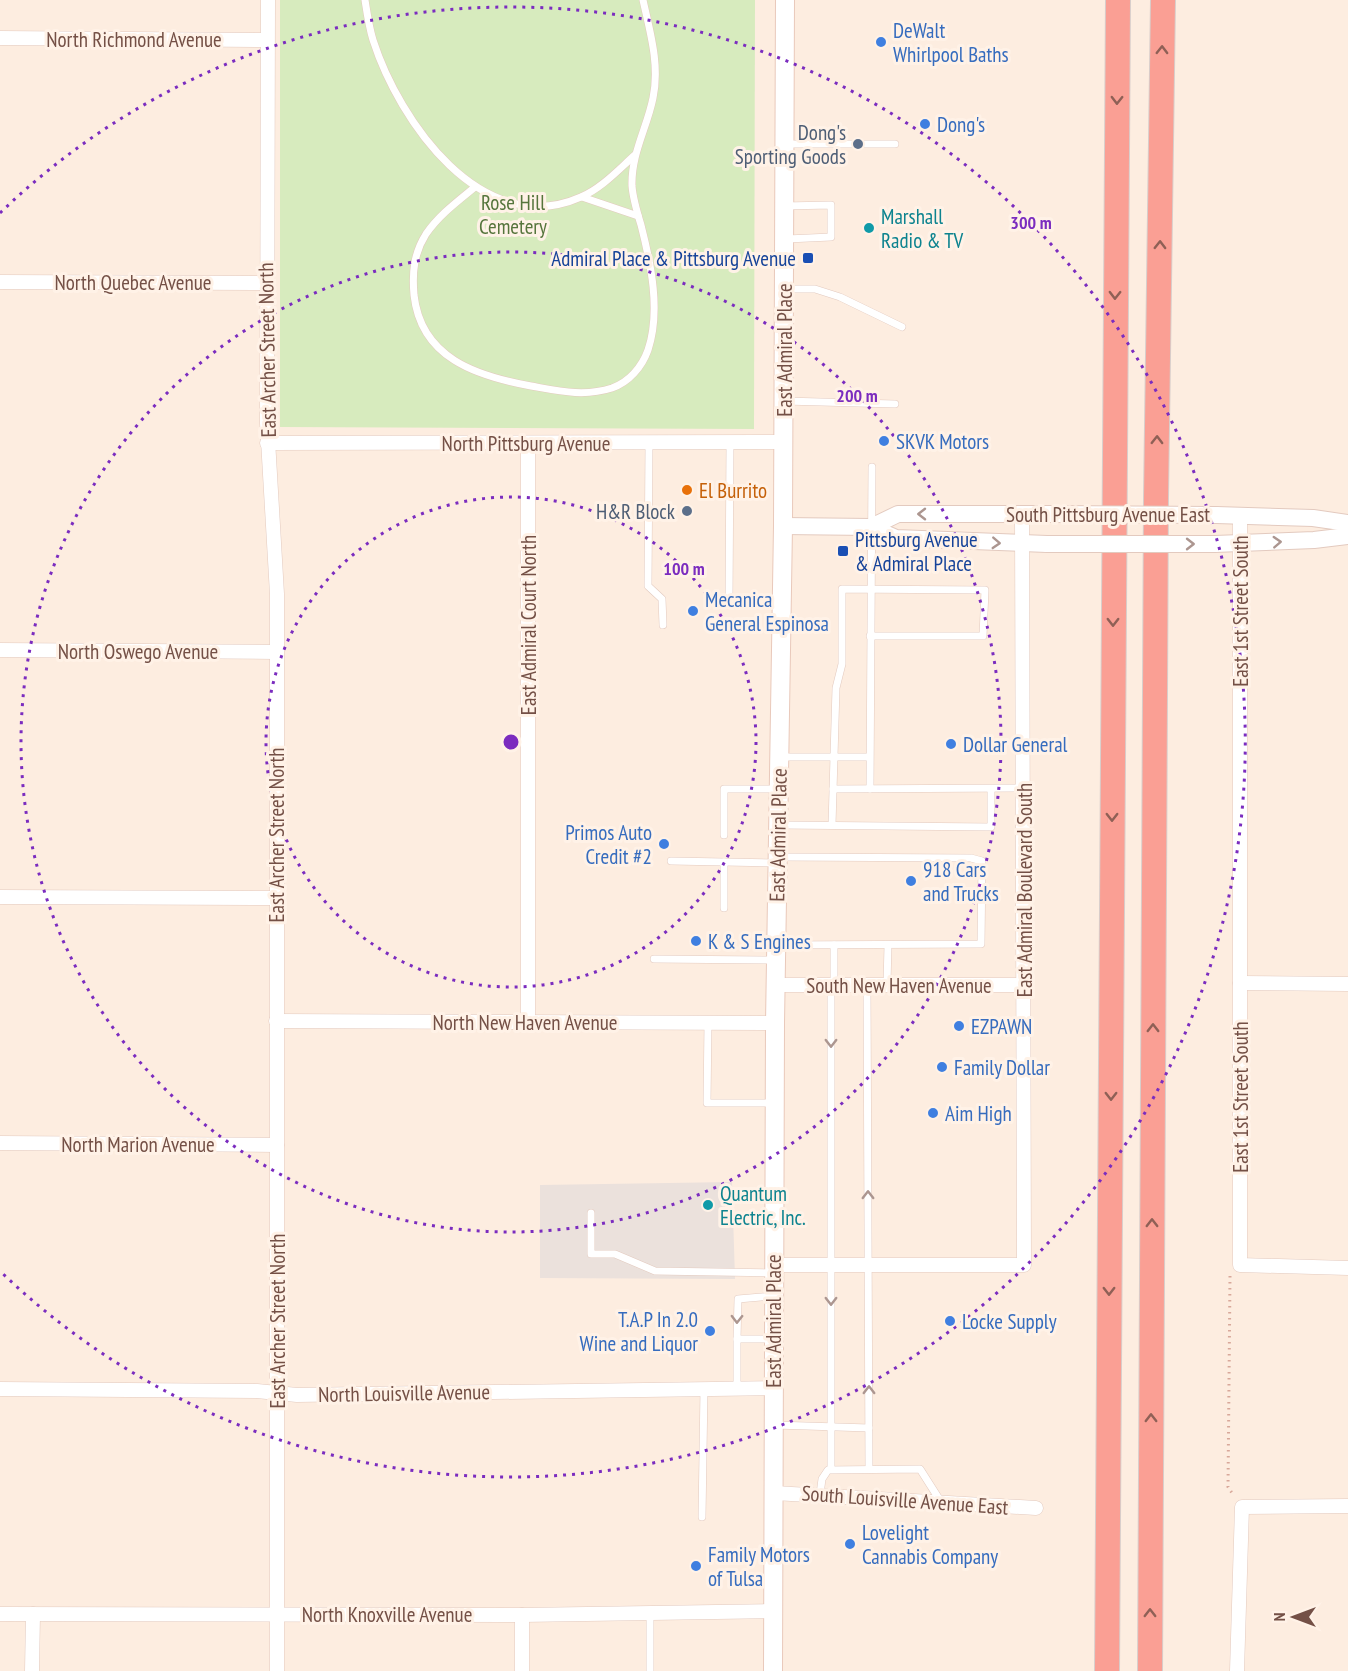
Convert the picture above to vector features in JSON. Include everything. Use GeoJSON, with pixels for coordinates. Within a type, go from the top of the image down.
{"type":"FeatureCollection","features":[{"type":"Feature","properties":{"kind":"highway"},"geometry":{"type":"LineString","coordinates":[[1106,1668],[1118,0]]}},
{"type":"Feature","properties":{"kind":"highway"},"geometry":{"type":"LineString","coordinates":[[1150,1671],[1156,498],[1163,0]]}},
{"type":"Feature","properties":{"kind":"main road","name":"East Admiral Place"},"geometry":{"type":"LineString","coordinates":[[773,1671],[774,1023],[784,442],[785,0]]}},
{"type":"Feature","properties":{"kind":"street","name":"East Archer Street North"},"geometry":{"type":"LineString","coordinates":[[268,0],[265,283],[267,443],[275,538],[278,1671]]}},
{"type":"Feature","properties":{"kind":"street","name":"North Richmond Avenue"},"geometry":{"type":"LineString","coordinates":[[0,38],[267,40]]}},
{"type":"Feature","properties":{"kind":"street","name":"North Quebec Avenue"},"geometry":{"type":"LineString","coordinates":[[0,282],[265,283]]}},
{"type":"Feature","properties":{"kind":"street","name":"North Pittsburg Avenue"},"geometry":{"type":"LineString","coordinates":[[267,443],[784,442]]}},
{"type":"Feature","properties":{"kind":"street","name":"East Admiral Court North"},"geometry":{"type":"LineString","coordinates":[[528,444],[528,1023]]}},
{"type":"Feature","properties":{"kind":"street","name":"South Pittsburg Avenue East"},"geometry":{"type":"LineString","coordinates":[[871,527],[898,514],[1215,514],[1313,518],[1348,523]]}},
{"type":"Feature","properties":{"kind":"street","name":"East Admiral Boulevard South"},"geometry":{"type":"LineString","coordinates":[[868,1265],[1024,1266],[1022,514]]}},
{"type":"Feature","properties":{"kind":"street","name":"East 1st Street South"},"geometry":{"type":"LineString","coordinates":[[1240,515],[1240,1265]]}},
{"type":"Feature","properties":{"kind":"street","name":"South Pittsburg Avenue East"},"geometry":{"type":"LineString","coordinates":[[783,526],[871,527],[896,538],[1023,545],[1240,544],[1348,536]]}},
{"type":"Feature","properties":{"kind":"street","name":"North Oswego Avenue"},"geometry":{"type":"LineString","coordinates":[[0,650],[276,652]]}},
{"type":"Feature","properties":{"kind":"street"},"geometry":{"type":"LineString","coordinates":[[0,897],[276,898]]}},
{"type":"Feature","properties":{"kind":"street"},"geometry":{"type":"LineString","coordinates":[[1240,983],[1348,984]]}},
{"type":"Feature","properties":{"kind":"street","name":"South New Haven Avenue"},"geometry":{"type":"LineString","coordinates":[[775,985],[1024,986]]}},
{"type":"Feature","properties":{"kind":"street","name":"North New Haven Avenue"},"geometry":{"type":"LineString","coordinates":[[276,1021],[774,1023]]}},
{"type":"Feature","properties":{"kind":"street","name":"North Marion Avenue"},"geometry":{"type":"LineString","coordinates":[[0,1143],[277,1145]]}},
{"type":"Feature","properties":{"kind":"street"},"geometry":{"type":"LineString","coordinates":[[774,1269],[868,1265]]}},
{"type":"Feature","properties":{"kind":"street"},"geometry":{"type":"LineString","coordinates":[[1240,1265],[1348,1268]]}},
{"type":"Feature","properties":{"kind":"street","name":"North Louisville Avenue"},"geometry":{"type":"LineString","coordinates":[[0,1389],[297,1395],[773,1388]]}},
{"type":"Feature","properties":{"kind":"street","name":"South Louisville Avenue East"},"geometry":{"type":"LineString","coordinates":[[774,1492],[1036,1508]]}},
{"type":"Feature","properties":{"kind":"street"},"geometry":{"type":"LineString","coordinates":[[1237,1671],[1242,1507],[1348,1506]]}},
{"type":"Feature","properties":{"kind":"street","name":"North Knoxville Avenue"},"geometry":{"type":"LineString","coordinates":[[0,1614],[522,1615],[773,1611]]}},
{"type":"Feature","properties":{"kind":"street"},"geometry":{"type":"LineString","coordinates":[[32,1671],[33,1614]]}},
{"type":"Feature","properties":{"kind":"street"},"geometry":{"type":"LineString","coordinates":[[522,1615],[522,1671]]}},
{"type":"Feature","properties":{"kind":"lane"},"geometry":{"type":"LineString","coordinates":[[364,0],[373,40],[407,112],[424,138],[450,167],[475,187],[503,200],[527,206],[552,205],[582,197],[606,181],[635,154]]}},
{"type":"Feature","properties":{"kind":"lane"},"geometry":{"type":"LineString","coordinates":[[475,187],[441,217],[418,250],[413,265],[417,313],[427,337],[439,351],[475,371],[518,384],[577,394],[613,388],[629,379],[640,367],[652,336],[654,314],[649,259],[632,186],[635,154],[650,116],[656,79],[655,58],[643,0]]}},
{"type":"Feature","properties":{"kind":"lane"},"geometry":{"type":"LineString","coordinates":[[784,144],[895,144]]}},
{"type":"Feature","properties":{"kind":"lane"},"geometry":{"type":"LineString","coordinates":[[582,197],[638,216]]}},
{"type":"Feature","properties":{"kind":"lane"},"geometry":{"type":"LineString","coordinates":[[784,206],[831,205],[831,237],[784,239]]}},
{"type":"Feature","properties":{"kind":"lane"},"geometry":{"type":"LineString","coordinates":[[784,289],[815,289],[840,297],[902,327]]}},
{"type":"Feature","properties":{"kind":"lane"},"geometry":{"type":"LineString","coordinates":[[784,401],[895,404]]}},
{"type":"Feature","properties":{"kind":"lane"},"geometry":{"type":"LineString","coordinates":[[649,443],[648,586],[662,599],[663,625]]}},
{"type":"Feature","properties":{"kind":"lane"},"geometry":{"type":"LineString","coordinates":[[730,443],[729,603],[782,604]]}},
{"type":"Feature","properties":{"kind":"lane"},"geometry":{"type":"LineString","coordinates":[[870,789],[872,467]]}},
{"type":"Feature","properties":{"kind":"lane"},"geometry":{"type":"LineString","coordinates":[[832,825],[836,688],[842,664],[842,589],[985,590],[983,636],[870,636]]}},
{"type":"Feature","properties":{"kind":"lane"},"geometry":{"type":"LineString","coordinates":[[779,757],[869,757]]}},
{"type":"Feature","properties":{"kind":"lane"},"geometry":{"type":"LineString","coordinates":[[833,789],[1023,788]]}},
{"type":"Feature","properties":{"kind":"lane"},"geometry":{"type":"LineString","coordinates":[[724,835],[724,789],[779,789]]}},
{"type":"Feature","properties":{"kind":"lane"},"geometry":{"type":"LineString","coordinates":[[778,825],[991,827],[991,789]]}},
{"type":"Feature","properties":{"kind":"lane"},"geometry":{"type":"LineString","coordinates":[[654,959],[776,952],[834,945],[981,944],[982,861],[971,858],[671,861]]}},
{"type":"Feature","properties":{"kind":"lane"},"geometry":{"type":"LineString","coordinates":[[724,862],[724,908]]}},
{"type":"Feature","properties":{"kind":"lane"},"geometry":{"type":"LineString","coordinates":[[820,1494],[822,1479],[831,1469],[834,945]]}},
{"type":"Feature","properties":{"kind":"lane"},"geometry":{"type":"LineString","coordinates":[[887,984],[888,945]]}},
{"type":"Feature","properties":{"kind":"lane"},"geometry":{"type":"LineString","coordinates":[[867,984],[869,1469]]}},
{"type":"Feature","properties":{"kind":"lane"},"geometry":{"type":"LineString","coordinates":[[708,1023],[707,1103],[774,1103]]}},
{"type":"Feature","properties":{"kind":"lane"},"geometry":{"type":"LineString","coordinates":[[591,1213],[591,1254],[615,1254],[655,1271],[774,1269]]}},
{"type":"Feature","properties":{"kind":"lane"},"geometry":{"type":"LineString","coordinates":[[737,1389],[738,1299],[773,1296]]}},
{"type":"Feature","properties":{"kind":"lane"},"geometry":{"type":"LineString","coordinates":[[737,1339],[773,1339]]}},
{"type":"Feature","properties":{"kind":"lane"},"geometry":{"type":"LineString","coordinates":[[702,1517],[704,1389]]}},
{"type":"Feature","properties":{"kind":"lane"},"geometry":{"type":"LineString","coordinates":[[773,1425],[869,1428]]}},
{"type":"Feature","properties":{"kind":"lane"},"geometry":{"type":"LineString","coordinates":[[831,1469],[920,1469],[941,1502]]}},
{"type":"Feature","properties":{"kind":"lane"},"geometry":{"type":"LineString","coordinates":[[650,1614],[650,1671]]}},
{"type":"Feature","properties":{"kind":"path"},"geometry":{"type":"LineString","coordinates":[[1240,1265],[1230,1275],[1228,1487],[1242,1507]]}},
{"type":"Feature","properties":{"kind":"shaded area","name":"Quantum Electric, Inc."},"geometry":{"type":"Polygon","coordinates":[[[732,1182],[735,1279],[540,1278],[540,1185],[732,1182]]]}},
{"type":"Feature","properties":{"kind":"green space","name":"Rose Hill Cemetery"},"geometry":{"type":"Polygon","coordinates":[[[280,0],[755,0],[754,429],[280,427],[280,0]]]}},
{"type":"Feature","properties":{"kind":"place","name":"DeWalt Whirlpool Baths"},"geometry":{"type":"Point","coordinates":[881,42]}},
{"type":"Feature","properties":{"kind":"place","name":"Dong's"},"geometry":{"type":"Point","coordinates":[925,124]}},
{"type":"Feature","properties":{"kind":"place","name":"Dong's Sporting Goods"},"geometry":{"type":"Point","coordinates":[858,144]}},
{"type":"Feature","properties":{"kind":"place","name":"Marshall Radio & TV"},"geometry":{"type":"Point","coordinates":[869,228]}},
{"type":"Feature","properties":{"kind":"place","name":"Admiral Place & Pittsburg Avenue"},"geometry":{"type":"Point","coordinates":[808,258]}},
{"type":"Feature","properties":{"kind":"place","name":"SKVK Motors"},"geometry":{"type":"Point","coordinates":[884,441]}},
{"type":"Feature","properties":{"kind":"place","name":"El Burrito"},"geometry":{"type":"Point","coordinates":[687,490]}},
{"type":"Feature","properties":{"kind":"place","name":"H&R Block"},"geometry":{"type":"Point","coordinates":[687,511]}},
{"type":"Feature","properties":{"kind":"place","name":"Pittsburg Avenue & Admiral Place"},"geometry":{"type":"Point","coordinates":[843,551]}},
{"type":"Feature","properties":{"kind":"place","name":"Mecanica General Espinosa"},"geometry":{"type":"Point","coordinates":[693,611]}},
{"type":"Feature","properties":{"kind":"place","name":"Dollar General"},"geometry":{"type":"Point","coordinates":[951,744]}},
{"type":"Feature","properties":{"kind":"place","name":"Primos Auto Credit #2"},"geometry":{"type":"Point","coordinates":[664,844]}},
{"type":"Feature","properties":{"kind":"place","name":"918 Cars and Trucks"},"geometry":{"type":"Point","coordinates":[911,881]}},
{"type":"Feature","properties":{"kind":"place","name":"K & S Engines"},"geometry":{"type":"Point","coordinates":[696,941]}},
{"type":"Feature","properties":{"kind":"place","name":"EZPAWN"},"geometry":{"type":"Point","coordinates":[959,1026]}},
{"type":"Feature","properties":{"kind":"place","name":"Family Dollar"},"geometry":{"type":"Point","coordinates":[942,1067]}},
{"type":"Feature","properties":{"kind":"place","name":"Aim High"},"geometry":{"type":"Point","coordinates":[933,1113]}},
{"type":"Feature","properties":{"kind":"place","name":"Quantum Electric, Inc."},"geometry":{"type":"Point","coordinates":[708,1205]}},
{"type":"Feature","properties":{"kind":"place","name":"Locke Supply"},"geometry":{"type":"Point","coordinates":[950,1321]}},
{"type":"Feature","properties":{"kind":"place","name":"T.A.P In 2.0 Wine and Liquor"},"geometry":{"type":"Point","coordinates":[710,1331]}},
{"type":"Feature","properties":{"kind":"place","name":"Lovelight Cannabis Company"},"geometry":{"type":"Point","coordinates":[850,1544]}},
{"type":"Feature","properties":{"kind":"place","name":"Family Motors of Tulsa"},"geometry":{"type":"Point","coordinates":[696,1566]}}]}
